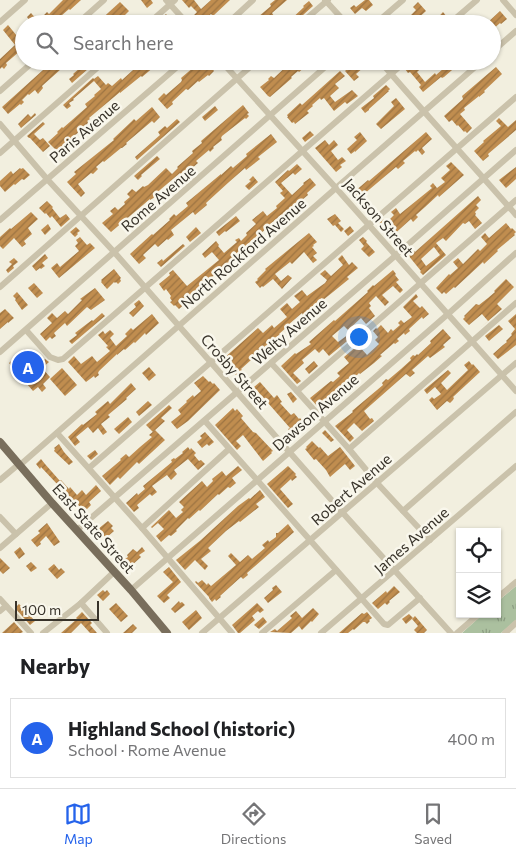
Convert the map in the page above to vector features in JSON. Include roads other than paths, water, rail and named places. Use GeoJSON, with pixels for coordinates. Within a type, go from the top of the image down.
{"type":"FeatureCollection","features":[{"type":"Feature","properties":{"kind":"main road","name":"East State Street"},"geometry":{"type":"LineString","coordinates":[[0,442],[131,590],[165,632]]}},
{"type":"Feature","properties":{"kind":"street"},"geometry":{"type":"LineString","coordinates":[[0,22],[25,0]]}},
{"type":"Feature","properties":{"kind":"street"},"geometry":{"type":"LineString","coordinates":[[87,15],[104,0]]}},
{"type":"Feature","properties":{"kind":"street"},"geometry":{"type":"LineString","coordinates":[[237,15],[254,0]]}},
{"type":"Feature","properties":{"kind":"street"},"geometry":{"type":"LineString","coordinates":[[310,15],[327,0],[340,15]]}},
{"type":"Feature","properties":{"kind":"street"},"geometry":{"type":"LineString","coordinates":[[386,15],[403,0]]}},
{"type":"Feature","properties":{"kind":"street"},"geometry":{"type":"LineString","coordinates":[[459,15],[476,0]]}},
{"type":"Feature","properties":{"kind":"street"},"geometry":{"type":"LineString","coordinates":[[157,15],[171,1],[181,15]]}},
{"type":"Feature","properties":{"kind":"street"},"geometry":{"type":"LineString","coordinates":[[506,1],[516,15]]}},
{"type":"Feature","properties":{"kind":"street"},"geometry":{"type":"LineString","coordinates":[[501,44],[516,31]]}},
{"type":"Feature","properties":{"kind":"street"},"geometry":{"type":"LineString","coordinates":[[0,91],[24,70]]}},
{"type":"Feature","properties":{"kind":"street"},"geometry":{"type":"LineString","coordinates":[[0,153],[95,70]]}},
{"type":"Feature","properties":{"kind":"street","name":"Paris Avenue"},"geometry":{"type":"LineString","coordinates":[[0,220],[174,70]]}},
{"type":"Feature","properties":{"kind":"street","name":"Jackson Street"},"geometry":{"type":"LineString","coordinates":[[229,70],[516,392]]}},
{"type":"Feature","properties":{"kind":"street"},"geometry":{"type":"LineString","coordinates":[[0,287],[245,70]]}},
{"type":"Feature","properties":{"kind":"street","name":"Rome Avenue"},"geometry":{"type":"LineString","coordinates":[[0,352],[322,70]]}},
{"type":"Feature","properties":{"kind":"street"},"geometry":{"type":"LineString","coordinates":[[388,70],[516,215]]}},
{"type":"Feature","properties":{"kind":"street"},"geometry":{"type":"LineString","coordinates":[[26,330],[50,357],[58,360],[63,359],[396,70]]}},
{"type":"Feature","properties":{"kind":"street","name":"North Rockford Avenue"},"geometry":{"type":"LineString","coordinates":[[0,480],[58,433],[472,70]]}},
{"type":"Feature","properties":{"kind":"street"},"geometry":{"type":"LineString","coordinates":[[89,468],[516,97]]}},
{"type":"Feature","properties":{"kind":"street","name":"Crosby Street"},"geometry":{"type":"LineString","coordinates":[[0,124],[451,633]]}},
{"type":"Feature","properties":{"kind":"street","name":"Welty Avenue"},"geometry":{"type":"LineString","coordinates":[[77,530],[396,256],[516,150]]}},
{"type":"Feature","properties":{"kind":"street"},"geometry":{"type":"LineString","coordinates":[[297,391],[516,200]]}},
{"type":"Feature","properties":{"kind":"street","name":"Dawson Avenue"},"geometry":{"type":"LineString","coordinates":[[131,590],[516,253]]}},
{"type":"Feature","properties":{"kind":"street"},"geometry":{"type":"LineString","coordinates":[[349,449],[516,303]]}},
{"type":"Feature","properties":{"kind":"street"},"geometry":{"type":"LineString","coordinates":[[271,363],[430,540]]}},
{"type":"Feature","properties":{"kind":"street","name":"Robert Avenue"},"geometry":{"type":"LineString","coordinates":[[202,633],[516,363]]}},
{"type":"Feature","properties":{"kind":"street"},"geometry":{"type":"LineString","coordinates":[[403,511],[516,412]]}},
{"type":"Feature","properties":{"kind":"street"},"geometry":{"type":"LineString","coordinates":[[204,421],[384,624],[388,625],[420,598]]}},
{"type":"Feature","properties":{"kind":"street"},"geometry":{"type":"LineString","coordinates":[[58,433],[232,633]]}},
{"type":"Feature","properties":{"kind":"street"},"geometry":{"type":"LineString","coordinates":[[142,528],[229,449]]}},
{"type":"Feature","properties":{"kind":"street","name":"James Avenue"},"geometry":{"type":"LineString","coordinates":[[321,633],[516,466]]}},
{"type":"Feature","properties":{"kind":"street"},"geometry":{"type":"LineString","coordinates":[[0,548],[52,503]]}},
{"type":"Feature","properties":{"kind":"street"},"geometry":{"type":"LineString","coordinates":[[0,517],[16,534]]}},
{"type":"Feature","properties":{"kind":"street"},"geometry":{"type":"LineString","coordinates":[[262,633],[336,570]]}},
{"type":"Feature","properties":{"kind":"street"},"geometry":{"type":"LineString","coordinates":[[43,633],[114,572]]}},
{"type":"Feature","properties":{"kind":"street"},"geometry":{"type":"LineString","coordinates":[[501,595],[516,582]]}},
{"type":"Feature","properties":{"kind":"street"},"geometry":{"type":"LineString","coordinates":[[0,599],[31,633]]}},
{"type":"Feature","properties":{"kind":"street"},"geometry":{"type":"LineString","coordinates":[[81,602],[104,632]]}},
{"type":"Feature","properties":{"kind":"street"},"geometry":{"type":"LineString","coordinates":[[0,611],[6,606]]}},
{"type":"Feature","properties":{"kind":"street"},"geometry":{"type":"LineString","coordinates":[[457,633],[474,618]]}},
{"type":"Feature","properties":{"kind":"street"},"geometry":{"type":"LineString","coordinates":[[505,633],[516,624]]}},
{"type":"Feature","properties":{"kind":"place","name":"Highland School (historic)"},"geometry":{"type":"Point","coordinates":[28,367]}}]}
